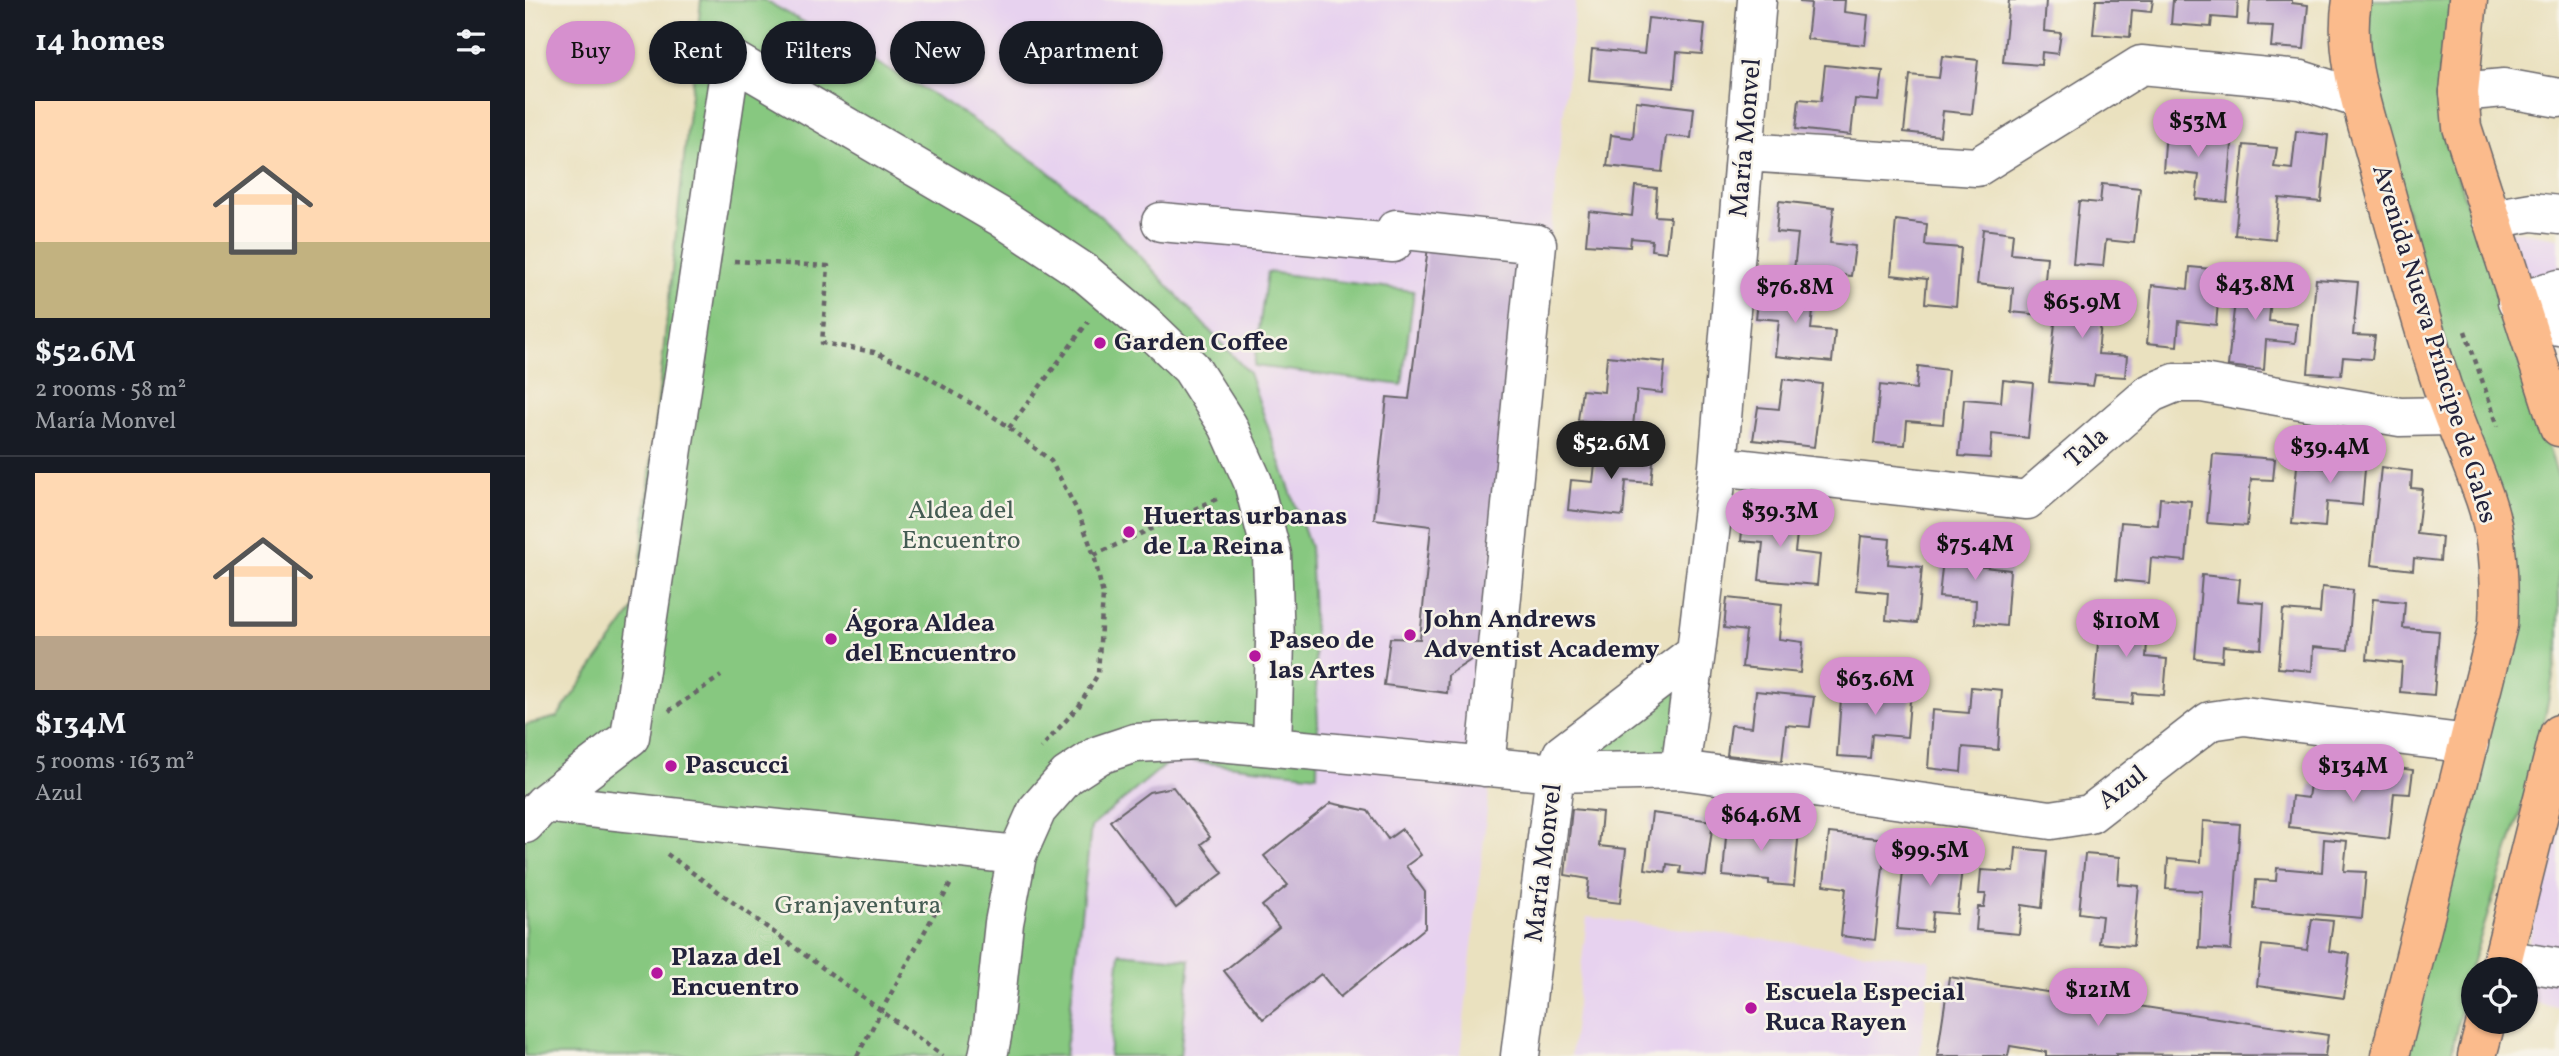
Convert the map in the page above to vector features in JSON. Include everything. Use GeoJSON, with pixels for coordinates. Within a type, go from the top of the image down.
{"type":"FeatureCollection","features":[{"type":"Feature","properties":{"kind":"main road","name":"Avenida Nueva Príncipe de Gales"},"geometry":{"type":"LineString","coordinates":[[2352,0],[2348,26],[2349,47],[2360,99],[2423,328],[2451,416],[2486,501],[2499,572],[2498,625],[2390,1056]]}},
{"type":"Feature","properties":{"kind":"main road"},"geometry":{"type":"LineString","coordinates":[[2468,0],[2459,92],[2462,127],[2491,219],[2546,302],[2559,427]]}},
{"type":"Feature","properties":{"kind":"main road"},"geometry":{"type":"LineString","coordinates":[[2503,957],[2559,734]]}},
{"type":"Feature","properties":{"kind":"main road"},"geometry":{"type":"LineString","coordinates":[[2477,1056],[2483,1034]]}},
{"type":"Feature","properties":{"kind":"street","name":"María Monvel"},"geometry":{"type":"LineString","coordinates":[[1680,769],[1718,466],[1757,0]]}},
{"type":"Feature","properties":{"kind":"street"},"geometry":{"type":"LineString","coordinates":[[535,814],[630,737],[731,59],[999,216],[1085,273],[1191,368],[1228,426],[1253,482],[1272,555],[1275,642],[1272,746]]}},
{"type":"Feature","properties":{"kind":"street"},"geometry":{"type":"LineString","coordinates":[[1744,152],[1977,167],[2141,65],[2301,80],[2360,99]]}},
{"type":"Feature","properties":{"kind":"street"},"geometry":{"type":"LineString","coordinates":[[2459,92],[2504,88],[2559,98]]}},
{"type":"Feature","properties":{"kind":"street"},"geometry":{"type":"LineString","coordinates":[[2491,219],[2532,212],[2559,215]]}},
{"type":"Feature","properties":{"kind":"street"},"geometry":{"type":"LineString","coordinates":[[1161,222],[1393,243],[1396,229],[1537,244],[1485,767]]}},
{"type":"Feature","properties":{"kind":"street","name":"Tala"},"geometry":{"type":"LineString","coordinates":[[1718,466],[2027,500],[2151,393],[2175,383],[2202,383],[2400,417],[2451,416]]}},
{"type":"Feature","properties":{"kind":"street","name":"María Monvel"},"geometry":{"type":"LineString","coordinates":[[1520,1056],[1555,773],[1562,754],[1696,652]]}},
{"type":"Feature","properties":{"kind":"street","name":"Azul"},"geometry":{"type":"LineString","coordinates":[[988,1056],[1004,923],[1017,855],[1037,810],[1067,776],[1099,755],[1135,743],[1197,740],[1555,773],[1680,769],[2051,820],[2090,814],[2210,721],[2244,716],[2469,744]]}},
{"type":"Feature","properties":{"kind":"street"},"geometry":{"type":"LineString","coordinates":[[535,814],[1017,855]]}},
{"type":"Feature","properties":{"kind":"street"},"geometry":{"type":"LineString","coordinates":[[2538,967],[2559,968]]}},
{"type":"Feature","properties":{"kind":"path"},"geometry":{"type":"LineString","coordinates":[[701,260],[828,266],[822,343],[874,352],[919,372],[1009,428],[1051,461],[1078,512],[1094,555],[1104,596],[1098,674],[1079,706],[1039,751]]}},
{"type":"Feature","properties":{"kind":"path"},"geometry":{"type":"LineString","coordinates":[[1009,428],[1109,293]]}},
{"type":"Feature","properties":{"kind":"path"},"geometry":{"type":"LineString","coordinates":[[1094,555],[1253,482]]}},
{"type":"Feature","properties":{"kind":"path"},"geometry":{"type":"LineString","coordinates":[[630,737],[721,676]]}},
{"type":"Feature","properties":{"kind":"path"},"geometry":{"type":"LineString","coordinates":[[662,850],[943,1056]]}},
{"type":"Feature","properties":{"kind":"path"},"geometry":{"type":"LineString","coordinates":[[857,1056],[969,850]]}},
{"type":"Feature","properties":{"kind":"shaded area","name":"John Andrews Adventist Academy"},"geometry":{"type":"Polygon","coordinates":[[[764,0],[1576,0],[1460,1056],[1065,1056],[1091,827],[1172,759],[1317,774],[1318,723],[1310,547],[1248,373],[1115,229],[1042,166],[916,84],[985,84],[985,21],[890,21],[890,70],[876,62],[876,21],[802,21],[764,0]]]}},
{"type":"Feature","properties":{"kind":"shaded area"},"geometry":{"type":"Polygon","coordinates":[[[2509,230],[2559,238],[2559,384],[2509,230]]]}},
{"type":"Feature","properties":{"kind":"shaded area"},"geometry":{"type":"Polygon","coordinates":[[[2559,814],[2559,1007],[2538,1003],[2538,957],[2525,957],[2559,814]]]}},
{"type":"Feature","properties":{"kind":"shaded area","name":"Escuela Especial Ruca Rayen"},"geometry":{"type":"Polygon","coordinates":[[[1587,917],[1930,960],[1920,1056],[1571,1056],[1587,917]]]}},
{"type":"Feature","properties":{"kind":"green space","name":"Aldea del Encuentro"},"geometry":{"type":"Polygon","coordinates":[[[701,0],[764,0],[802,21],[761,21],[761,84],[876,84],[876,62],[890,70],[890,84],[915,84],[938,97],[1042,166],[1115,229],[1249,373],[1310,547],[1318,723],[1317,775],[1172,759],[1091,827],[1065,1056],[525,1056],[525,725],[557,717],[636,606],[692,84],[747,84],[747,21],[699,21],[701,0]]]}},
{"type":"Feature","properties":{"kind":"green space"},"geometry":{"type":"Polygon","coordinates":[[[2363,0],[2453,0],[2440,70],[2440,124],[2559,479],[2559,646],[2536,762],[2474,957],[2461,957],[2461,1007],[2451,1056],[2399,1056],[2511,596],[2454,373],[2371,89],[2363,0]]]}},
{"type":"Feature","properties":{"kind":"green space"},"geometry":{"type":"Polygon","coordinates":[[[1267,272],[1414,291],[1402,385],[1254,366],[1267,272]]]}},
{"type":"Feature","properties":{"kind":"green space"},"geometry":{"type":"Polygon","coordinates":[[[1683,670],[1673,759],[1578,752],[1683,670]]]}},
{"type":"Feature","properties":{"kind":"green space"},"geometry":{"type":"Polygon","coordinates":[[[1120,953],[1190,960],[1180,1056],[1109,1056],[1120,953]]]}},
{"type":"Feature","properties":{"kind":"building"},"geometry":{"type":"Polygon","coordinates":[[[1800,0],[1845,0],[1844,12],[1868,15],[1865,45],[1807,39],[1811,3],[1800,0]]]}},
{"type":"Feature","properties":{"kind":"building"},"geometry":{"type":"Polygon","coordinates":[[[2009,0],[2046,0],[2044,31],[2061,33],[2058,54],[2042,52],[2041,65],[2003,62],[2009,0]]]}},
{"type":"Feature","properties":{"kind":"building"},"geometry":{"type":"Polygon","coordinates":[[[2096,0],[2153,0],[2151,12],[2132,10],[2130,37],[2093,34],[2096,0]]]}},
{"type":"Feature","properties":{"kind":"building"},"geometry":{"type":"Polygon","coordinates":[[[2173,0],[2238,0],[2237,19],[2212,17],[2211,27],[2171,24],[2173,0]]]}},
{"type":"Feature","properties":{"kind":"building"},"geometry":{"type":"Polygon","coordinates":[[[2250,0],[2292,0],[2292,3],[2308,5],[2304,49],[2271,47],[2273,26],[2248,25],[2250,0]]]}},
{"type":"Feature","properties":{"kind":"building"},"geometry":{"type":"Polygon","coordinates":[[[1648,18],[1705,24],[1702,54],[1677,52],[1674,88],[1589,80],[1592,49],[1644,54],[1648,18]]]}},
{"type":"Feature","properties":{"kind":"building"},"geometry":{"type":"Polygon","coordinates":[[[1942,56],[1978,60],[1972,114],[1943,111],[1940,136],[1904,132],[1910,75],[1939,78],[1942,56]]]}},
{"type":"Feature","properties":{"kind":"building"},"geometry":{"type":"Polygon","coordinates":[[[1825,65],[1883,71],[1879,101],[1855,99],[1851,135],[1796,129],[1799,99],[1821,101],[1825,65]]]}},
{"type":"Feature","properties":{"kind":"building"},"geometry":{"type":"Polygon","coordinates":[[[1636,101],[1694,108],[1691,138],[1666,136],[1662,172],[1607,166],[1611,135],[1633,138],[1636,101]]]}},
{"type":"Feature","properties":{"kind":"building"},"geometry":{"type":"Polygon","coordinates":[[[2167,117],[2198,119],[2196,141],[2232,144],[2227,202],[2196,199],[2199,175],[2163,171],[2167,117]]]}},
{"type":"Feature","properties":{"kind":"building"},"geometry":{"type":"Polygon","coordinates":[[[2296,131],[2328,135],[2321,202],[2279,198],[2275,239],[2235,235],[2244,145],[2277,148],[2274,167],[2292,169],[2296,131]]]}},
{"type":"Feature","properties":{"kind":"building"},"geometry":{"type":"Polygon","coordinates":[[[2102,184],[2140,188],[2134,243],[2106,240],[2103,266],[2073,264],[2079,201],[2100,203],[2102,184]]]}},
{"type":"Feature","properties":{"kind":"building"},"geometry":{"type":"Polygon","coordinates":[[[1635,186],[1657,188],[1655,216],[1670,217],[1666,252],[1651,250],[1652,240],[1631,238],[1630,247],[1586,244],[1589,211],[1632,216],[1635,186]]]}},
{"type":"Feature","properties":{"kind":"building"},"geometry":{"type":"Polygon","coordinates":[[[1779,201],[1834,207],[1830,243],[1855,246],[1851,276],[1794,270],[1798,234],[1776,232],[1779,201]]]}},
{"type":"Feature","properties":{"kind":"building"},"geometry":{"type":"Polygon","coordinates":[[[1896,220],[1927,224],[1925,245],[1961,248],[1956,306],[1925,303],[1927,279],[1891,275],[1896,220]]]}},
{"type":"Feature","properties":{"kind":"building"},"geometry":{"type":"Polygon","coordinates":[[[1983,229],[2013,233],[2011,254],[2047,257],[2042,315],[2011,312],[2013,288],[1977,284],[1983,229]]]}},
{"type":"Feature","properties":{"kind":"building"},"geometry":{"type":"Polygon","coordinates":[[[1429,239],[1527,252],[1480,654],[1448,675],[1447,693],[1384,685],[1390,638],[1420,639],[1431,526],[1374,519],[1387,397],[1409,399],[1429,239]]]}},
{"type":"Feature","properties":{"kind":"building"},"geometry":{"type":"Polygon","coordinates":[[[2190,267],[2221,270],[2216,325],[2179,321],[2177,346],[2147,343],[2152,285],[2188,289],[2190,267]]]}},
{"type":"Feature","properties":{"kind":"building"},"geometry":{"type":"Polygon","coordinates":[[[2238,272],[2273,275],[2269,321],[2297,324],[2295,343],[2266,340],[2264,370],[2228,366],[2238,272]]]}},
{"type":"Feature","properties":{"kind":"building"},"geometry":{"type":"Polygon","coordinates":[[[2316,279],[2358,282],[2353,335],[2375,336],[2372,359],[2343,357],[2341,375],[2308,373],[2316,279]]]}},
{"type":"Feature","properties":{"kind":"building"},"geometry":{"type":"Polygon","coordinates":[[[2065,285],[2104,289],[2098,354],[2127,356],[2125,377],[2095,375],[2093,386],[2049,382],[2056,313],[2062,314],[2065,285]]]}},
{"type":"Feature","properties":{"kind":"building"},"geometry":{"type":"Polygon","coordinates":[[[1760,287],[1815,293],[1811,329],[1835,331],[1832,362],[1775,356],[1779,320],[1756,318],[1760,287]]]}},
{"type":"Feature","properties":{"kind":"building"},"geometry":{"type":"Polygon","coordinates":[[[1607,356],[1665,362],[1662,393],[1637,390],[1633,426],[1578,420],[1582,390],[1604,392],[1607,356]]]}},
{"type":"Feature","properties":{"kind":"building"},"geometry":{"type":"Polygon","coordinates":[[[1918,366],[1948,370],[1943,424],[1907,421],[1905,445],[1874,443],[1880,385],[1916,389],[1918,366]]]}},
{"type":"Feature","properties":{"kind":"building"},"geometry":{"type":"Polygon","coordinates":[[[1783,379],[1822,384],[1814,447],[1753,440],[1758,407],[1779,409],[1783,379]]]}},
{"type":"Feature","properties":{"kind":"building"},"geometry":{"type":"Polygon","coordinates":[[[2003,380],[2033,383],[2028,438],[1992,434],[1990,458],[1959,456],[1964,399],[2001,402],[2003,380]]]}},
{"type":"Feature","properties":{"kind":"building"},"geometry":{"type":"Polygon","coordinates":[[[2336,443],[2367,445],[2362,505],[2327,502],[2325,527],[2292,524],[2297,466],[2333,469],[2336,443]]]}},
{"type":"Feature","properties":{"kind":"building"},"geometry":{"type":"Polygon","coordinates":[[[1597,446],[1654,452],[1651,483],[1626,481],[1623,516],[1568,510],[1571,480],[1593,482],[1597,446]]]}},
{"type":"Feature","properties":{"kind":"building"},"geometry":{"type":"Polygon","coordinates":[[[2213,454],[2275,459],[2273,480],[2251,479],[2247,526],[2207,523],[2213,454]]]}},
{"type":"Feature","properties":{"kind":"building"},"geometry":{"type":"Polygon","coordinates":[[[2381,467],[2412,471],[2411,488],[2422,489],[2417,534],[2442,537],[2440,561],[2414,558],[2413,570],[2371,565],[2381,467]]]}},
{"type":"Feature","properties":{"kind":"building"},"geometry":{"type":"Polygon","coordinates":[[[2160,498],[2191,501],[2186,561],[2151,558],[2149,583],[2116,580],[2121,522],[2158,525],[2160,498]]]}},
{"type":"Feature","properties":{"kind":"building"},"geometry":{"type":"Polygon","coordinates":[[[1744,511],[1799,517],[1795,552],[1820,555],[1817,585],[1759,580],[1763,543],[1741,541],[1744,511]]]}},
{"type":"Feature","properties":{"kind":"building"},"geometry":{"type":"Polygon","coordinates":[[[1861,536],[1890,539],[1888,564],[1922,567],[1917,623],[1886,620],[1888,593],[1856,590],[1861,536]]]}},
{"type":"Feature","properties":{"kind":"building"},"geometry":{"type":"Polygon","coordinates":[[[1945,539],[1978,542],[1976,566],[2010,570],[2006,626],[1975,623],[1976,600],[1939,597],[1945,539]]]}},
{"type":"Feature","properties":{"kind":"building"},"geometry":{"type":"Polygon","coordinates":[[[2202,575],[2240,579],[2238,601],[2264,603],[2261,649],[2223,646],[2222,661],[2195,658],[2202,575]]]}},
{"type":"Feature","properties":{"kind":"building"},"geometry":{"type":"Polygon","coordinates":[[[2322,587],[2353,590],[2348,650],[2313,647],[2312,671],[2278,668],[2283,610],[2320,613],[2322,587]]]}},
{"type":"Feature","properties":{"kind":"building"},"geometry":{"type":"Polygon","coordinates":[[[1727,598],[1782,604],[1779,639],[1803,642],[1800,673],[1742,667],[1746,631],[1724,628],[1727,598]]]}},
{"type":"Feature","properties":{"kind":"building"},"geometry":{"type":"Polygon","coordinates":[[[2373,599],[2405,602],[2403,628],[2439,631],[2434,695],[2400,692],[2402,663],[2367,659],[2373,599]]]}},
{"type":"Feature","properties":{"kind":"building"},"geometry":{"type":"Polygon","coordinates":[[[2101,609],[2149,613],[2146,657],[2167,659],[2164,695],[2133,693],[2132,704],[2093,701],[2101,609]]]}},
{"type":"Feature","properties":{"kind":"building"},"geometry":{"type":"Polygon","coordinates":[[[1881,674],[1912,677],[1907,737],[1872,734],[1870,758],[1837,756],[1841,698],[1879,701],[1881,674]]]}},
{"type":"Feature","properties":{"kind":"building"},"geometry":{"type":"Polygon","coordinates":[[[1971,687],[2002,690],[1998,750],[1963,747],[1961,772],[1928,768],[1932,710],[1969,713],[1971,687]]]}},
{"type":"Feature","properties":{"kind":"building"},"geometry":{"type":"Polygon","coordinates":[[[1756,691],[1814,697],[1810,727],[1786,725],[1782,761],[1727,755],[1731,725],[1752,727],[1756,691]]]}},
{"type":"Feature","properties":{"kind":"building"},"geometry":{"type":"Polygon","coordinates":[[[2360,763],[2413,770],[2410,794],[2394,793],[2389,839],[2289,827],[2292,796],[2308,798],[2310,784],[2356,790],[2360,763]]]}},
{"type":"Feature","properties":{"kind":"building"},"geometry":{"type":"Polygon","coordinates":[[[1173,787],[1210,837],[1201,844],[1223,873],[1176,908],[1110,821],[1149,792],[1173,787]]]}},
{"type":"Feature","properties":{"kind":"building"},"geometry":{"type":"Polygon","coordinates":[[[1331,803],[1368,811],[1388,839],[1402,829],[1421,855],[1406,866],[1425,892],[1425,928],[1340,997],[1321,974],[1263,1019],[1224,971],[1279,927],[1262,906],[1288,885],[1264,856],[1331,803]]]}},
{"type":"Feature","properties":{"kind":"building"},"geometry":{"type":"Polygon","coordinates":[[[1572,809],[1602,812],[1599,846],[1626,849],[1620,903],[1587,899],[1589,879],[1565,875],[1572,809]]]}},
{"type":"Feature","properties":{"kind":"building"},"geometry":{"type":"Polygon","coordinates":[[[1652,813],[1713,821],[1706,876],[1680,873],[1681,866],[1667,864],[1666,872],[1645,869],[1652,813]]]}},
{"type":"Feature","properties":{"kind":"building"},"geometry":{"type":"Polygon","coordinates":[[[2203,821],[2240,824],[2231,950],[2199,948],[2202,891],[2166,889],[2168,859],[2201,862],[2203,821]]]}},
{"type":"Feature","properties":{"kind":"building"},"geometry":{"type":"Polygon","coordinates":[[[1727,823],[1799,829],[1794,886],[1769,884],[1769,880],[1723,876],[1727,823]]]}},
{"type":"Feature","properties":{"kind":"building"},"geometry":{"type":"Polygon","coordinates":[[[1829,833],[1886,839],[1875,940],[1841,936],[1846,888],[1824,885],[1829,833]]]}},
{"type":"Feature","properties":{"kind":"building"},"geometry":{"type":"Polygon","coordinates":[[[2324,839],[2347,841],[2344,871],[2366,872],[2362,918],[2254,909],[2256,880],[2276,881],[2277,868],[2322,872],[2324,839]]]}},
{"type":"Feature","properties":{"kind":"building"},"geometry":{"type":"Polygon","coordinates":[[[1929,845],[1964,849],[1957,914],[1933,912],[1931,932],[1897,929],[1904,861],[1927,863],[1929,845]]]}},
{"type":"Feature","properties":{"kind":"building"},"geometry":{"type":"Polygon","coordinates":[[[2016,848],[2047,851],[2042,908],[2022,905],[2019,934],[1976,930],[1978,907],[1984,907],[1986,894],[1979,894],[1981,870],[2014,872],[2016,848]]]}},
{"type":"Feature","properties":{"kind":"building"},"geometry":{"type":"Polygon","coordinates":[[[2085,854],[2120,857],[2118,884],[2139,886],[2133,946],[2099,943],[2102,916],[2079,913],[2085,854]]]}},
{"type":"Feature","properties":{"kind":"building"},"geometry":{"type":"Polygon","coordinates":[[[2312,919],[2333,921],[2329,951],[2350,954],[2344,998],[2257,986],[2262,945],[2307,950],[2312,919]]]}},
{"type":"Feature","properties":{"kind":"building"},"geometry":{"type":"Polygon","coordinates":[[[1949,977],[2328,1035],[2325,1056],[2046,1056],[2046,1052],[2010,1046],[2008,1056],[1937,1056],[1949,977]]]}},
{"type":"Feature","properties":{"kind":"place","name":"Garden Coffee"},"geometry":{"type":"Point","coordinates":[1100,343]}},
{"type":"Feature","properties":{"kind":"place","name":"Huertas urbanas de La Reina"},"geometry":{"type":"Point","coordinates":[1129,532]}},
{"type":"Feature","properties":{"kind":"place","name":"John Andrews Adventist Academy"},"geometry":{"type":"Point","coordinates":[1410,635]}},
{"type":"Feature","properties":{"kind":"place","name":"Ágora Aldea del Encuentro"},"geometry":{"type":"Point","coordinates":[831,639]}},
{"type":"Feature","properties":{"kind":"place","name":"Paseo de las Artes"},"geometry":{"type":"Point","coordinates":[1255,656]}},
{"type":"Feature","properties":{"kind":"place","name":"Pascucci"},"geometry":{"type":"Point","coordinates":[671,766]}},
{"type":"Feature","properties":{"kind":"place","name":"Plaza del Encuentro"},"geometry":{"type":"Point","coordinates":[657,973]}},
{"type":"Feature","properties":{"kind":"place","name":"Escuela Especial Ruca Rayen"},"geometry":{"type":"Point","coordinates":[1751,1008]}},
{"type":"Feature","properties":{"kind":"park label","name":"Granjaventura"},"geometry":{"type":"Point","coordinates":[858,906]}}]}
